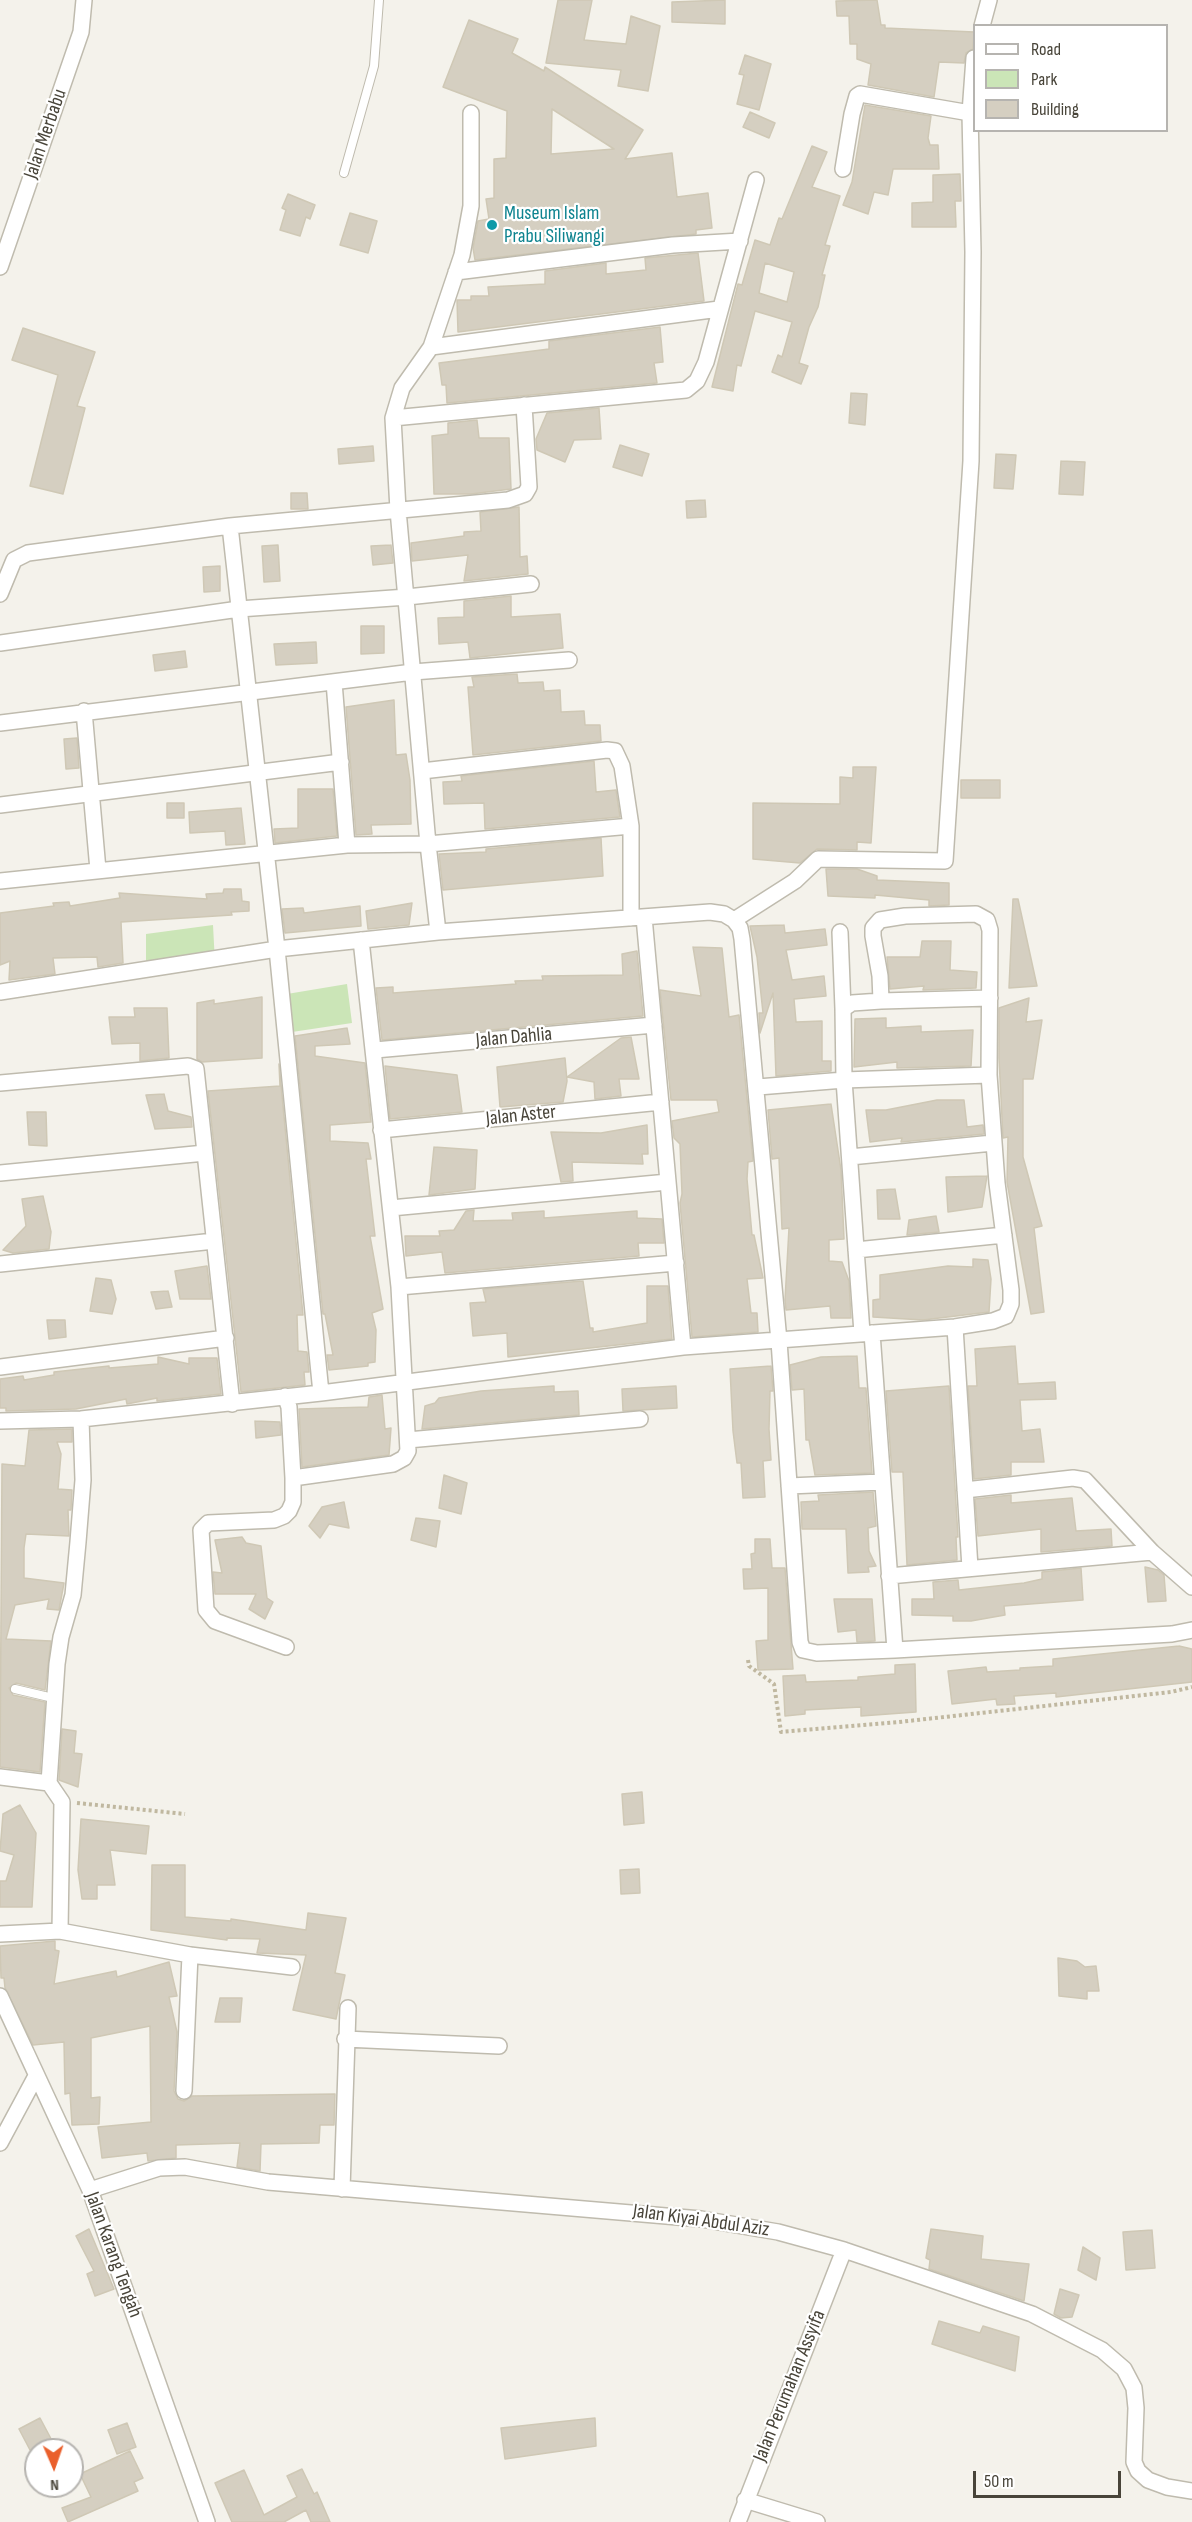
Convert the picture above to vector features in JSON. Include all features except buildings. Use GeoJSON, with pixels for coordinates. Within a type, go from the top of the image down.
{"type":"FeatureCollection","features":[{"type":"Feature","properties":{"kind":"street","name":"Jalan Merbabu"},"geometry":{"type":"LineString","coordinates":[[0,267],[81,32],[84,0]]}},
{"type":"Feature","properties":{"kind":"street"},"geometry":{"type":"LineString","coordinates":[[983,24],[989,0]]}},
{"type":"Feature","properties":{"kind":"street"},"geometry":{"type":"LineString","coordinates":[[734,920],[795,881],[819,859],[945,861],[971,461],[973,252],[970,113],[973,80]]}},
{"type":"Feature","properties":{"kind":"street"},"geometry":{"type":"LineString","coordinates":[[843,169],[852,114],[857,96],[860,94],[970,113]]}},
{"type":"Feature","properties":{"kind":"street"},"geometry":{"type":"LineString","coordinates":[[438,932],[398,510],[393,418],[402,388],[430,347],[462,255],[471,206],[471,113]]}},
{"type":"Feature","properties":{"kind":"street"},"geometry":{"type":"LineString","coordinates":[[393,418],[686,390],[697,381],[706,362],[718,309],[740,242],[756,180]]}},
{"type":"Feature","properties":{"kind":"street"},"geometry":{"type":"LineString","coordinates":[[456,272],[673,245],[740,242]]}},
{"type":"Feature","properties":{"kind":"street"},"geometry":{"type":"LineString","coordinates":[[430,347],[718,309]]}},
{"type":"Feature","properties":{"kind":"street"},"geometry":{"type":"LineString","coordinates":[[0,594],[14,560],[21,555],[230,526],[508,500],[525,494],[529,487],[524,405]]}},
{"type":"Feature","properties":{"kind":"street"},"geometry":{"type":"LineString","coordinates":[[230,526],[277,949],[321,1393]]}},
{"type":"Feature","properties":{"kind":"street"},"geometry":{"type":"LineString","coordinates":[[0,643],[239,609],[407,597],[531,584]]}},
{"type":"Feature","properties":{"kind":"street"},"geometry":{"type":"LineString","coordinates":[[0,723],[413,672],[569,660]]}},
{"type":"Feature","properties":{"kind":"street"},"geometry":{"type":"LineString","coordinates":[[334,682],[347,845]]}},
{"type":"Feature","properties":{"kind":"street"},"geometry":{"type":"LineString","coordinates":[[84,711],[98,870]]}},
{"type":"Feature","properties":{"kind":"street"},"geometry":{"type":"LineString","coordinates":[[422,771],[612,750],[620,757],[631,826],[638,917],[654,1026],[682,1347]]}},
{"type":"Feature","properties":{"kind":"street"},"geometry":{"type":"LineString","coordinates":[[0,805],[341,762]]}},
{"type":"Feature","properties":{"kind":"street"},"geometry":{"type":"LineString","coordinates":[[0,881],[266,852],[347,845],[428,844],[631,826]]}},
{"type":"Feature","properties":{"kind":"street"},"geometry":{"type":"LineString","coordinates":[[0,992],[277,949],[438,932],[710,912],[724,914],[734,920],[742,939],[758,1087],[800,1642],[803,1650],[817,1653],[895,1650],[1172,1634],[1192,1630]]}},
{"type":"Feature","properties":{"kind":"street"},"geometry":{"type":"LineString","coordinates":[[0,1420],[81,1419],[232,1404],[406,1380],[682,1347],[955,1328],[993,1321],[1006,1316],[1011,1304],[1011,1290],[993,1143],[988,1075],[990,930],[987,920],[976,914],[937,914],[886,918],[876,924],[873,936],[880,976],[881,1001]]}},
{"type":"Feature","properties":{"kind":"street"},"geometry":{"type":"LineString","coordinates":[[840,932],[844,1080],[856,1250],[882,1482],[895,1650]]}},
{"type":"Feature","properties":{"kind":"street"},"geometry":{"type":"LineString","coordinates":[[293,1478],[399,1462],[408,1451],[406,1380],[399,1287],[381,1130],[375,1050],[361,940]]}},
{"type":"Feature","properties":{"kind":"street"},"geometry":{"type":"LineString","coordinates":[[843,1009],[852,1004],[881,1001],[990,998]]}},
{"type":"Feature","properties":{"kind":"street","name":"Jalan Dahlia"},"geometry":{"type":"LineString","coordinates":[[375,1050],[654,1026]]}},
{"type":"Feature","properties":{"kind":"street"},"geometry":{"type":"LineString","coordinates":[[0,1083],[192,1067],[197,1072],[232,1404]]}},
{"type":"Feature","properties":{"kind":"street"},"geometry":{"type":"LineString","coordinates":[[758,1087],[844,1080],[988,1075]]}},
{"type":"Feature","properties":{"kind":"street","name":"Jalan Aster"},"geometry":{"type":"LineString","coordinates":[[381,1130],[661,1102]]}},
{"type":"Feature","properties":{"kind":"street"},"geometry":{"type":"LineString","coordinates":[[850,1157],[993,1143]]}},
{"type":"Feature","properties":{"kind":"street"},"geometry":{"type":"LineString","coordinates":[[0,1173],[205,1153]]}},
{"type":"Feature","properties":{"kind":"street"},"geometry":{"type":"LineString","coordinates":[[391,1209],[668,1182]]}},
{"type":"Feature","properties":{"kind":"street"},"geometry":{"type":"LineString","coordinates":[[856,1250],[1004,1235]]}},
{"type":"Feature","properties":{"kind":"street"},"geometry":{"type":"LineString","coordinates":[[0,1264],[214,1241]]}},
{"type":"Feature","properties":{"kind":"street"},"geometry":{"type":"LineString","coordinates":[[399,1287],[676,1263]]}},
{"type":"Feature","properties":{"kind":"street"},"geometry":{"type":"LineString","coordinates":[[955,1328],[970,1568]]}},
{"type":"Feature","properties":{"kind":"street"},"geometry":{"type":"LineString","coordinates":[[0,1367],[226,1338]]}},
{"type":"Feature","properties":{"kind":"street"},"geometry":{"type":"LineString","coordinates":[[285,1396],[289,1407],[293,1502],[284,1516],[274,1520],[208,1523],[201,1530],[206,1610],[215,1621],[286,1647]]}},
{"type":"Feature","properties":{"kind":"street"},"geometry":{"type":"LineString","coordinates":[[60,1931],[62,1802],[49,1783],[53,1698],[61,1637],[73,1595],[78,1542],[83,1480],[81,1419]]}},
{"type":"Feature","properties":{"kind":"street"},"geometry":{"type":"LineString","coordinates":[[408,1440],[640,1419]]}},
{"type":"Feature","properties":{"kind":"street"},"geometry":{"type":"LineString","coordinates":[[965,1490],[1073,1478],[1085,1480],[1152,1552],[1192,1587]]}},
{"type":"Feature","properties":{"kind":"street"},"geometry":{"type":"LineString","coordinates":[[789,1486],[882,1482]]}},
{"type":"Feature","properties":{"kind":"street"},"geometry":{"type":"LineString","coordinates":[[889,1576],[1152,1552]]}},
{"type":"Feature","properties":{"kind":"street"},"geometry":{"type":"LineString","coordinates":[[0,1777],[49,1783]]}},
{"type":"Feature","properties":{"kind":"street"},"geometry":{"type":"LineString","coordinates":[[0,1934],[60,1931],[190,1955],[292,1967]]}},
{"type":"Feature","properties":{"kind":"street"},"geometry":{"type":"LineString","coordinates":[[184,2091],[190,1955]]}},
{"type":"Feature","properties":{"kind":"street","name":"Jalan Karang Tengah"},"geometry":{"type":"LineString","coordinates":[[0,1996],[90,2190],[207,2522]]}},
{"type":"Feature","properties":{"kind":"street"},"geometry":{"type":"LineString","coordinates":[[342,2189],[345,2039],[348,2008]]}},
{"type":"Feature","properties":{"kind":"street"},"geometry":{"type":"LineString","coordinates":[[345,2039],[499,2046]]}},
{"type":"Feature","properties":{"kind":"street"},"geometry":{"type":"LineString","coordinates":[[0,2143],[36,2076]]}},
{"type":"Feature","properties":{"kind":"street","name":"Jalan Kiyai Abdul Aziz"},"geometry":{"type":"LineString","coordinates":[[90,2190],[173,2166],[268,2182],[606,2209],[701,2219],[778,2232],[844,2250],[1032,2314],[1102,2350],[1124,2369],[1134,2388],[1136,2408],[1134,2462],[1138,2471],[1148,2480],[1167,2487],[1192,2491]]}},
{"type":"Feature","properties":{"kind":"street","name":"Jalan Perumahan Assyifa"},"geometry":{"type":"LineString","coordinates":[[738,2522],[844,2250]]}},
{"type":"Feature","properties":{"kind":"street"},"geometry":{"type":"LineString","coordinates":[[745,2500],[817,2522]]}},
{"type":"Feature","properties":{"kind":"lane"},"geometry":{"type":"LineString","coordinates":[[344,173],[374,66],[380,25],[379,0]]}},
{"type":"Feature","properties":{"kind":"lane"},"geometry":{"type":"LineString","coordinates":[[15,1689],[53,1698]]}},
{"type":"Feature","properties":{"kind":"path"},"geometry":{"type":"LineString","coordinates":[[748,1660],[750,1666],[774,1684],[781,1732],[911,1721],[1171,1692],[1192,1687]]}},
{"type":"Feature","properties":{"kind":"path"},"geometry":{"type":"LineString","coordinates":[[62,1802],[185,1814]]}},
{"type":"Feature","properties":{"kind":"green space"},"geometry":{"type":"Polygon","coordinates":[[[213,925],[215,963],[146,970],[146,934],[213,925]]]}},
{"type":"Feature","properties":{"kind":"green space"},"geometry":{"type":"Polygon","coordinates":[[[347,984],[352,1023],[292,1032],[287,994],[347,984]]]}},
{"type":"Feature","properties":{"kind":"place","name":"Museum Islam Prabu Siliwangi"},"geometry":{"type":"Point","coordinates":[492,225]}}]}
